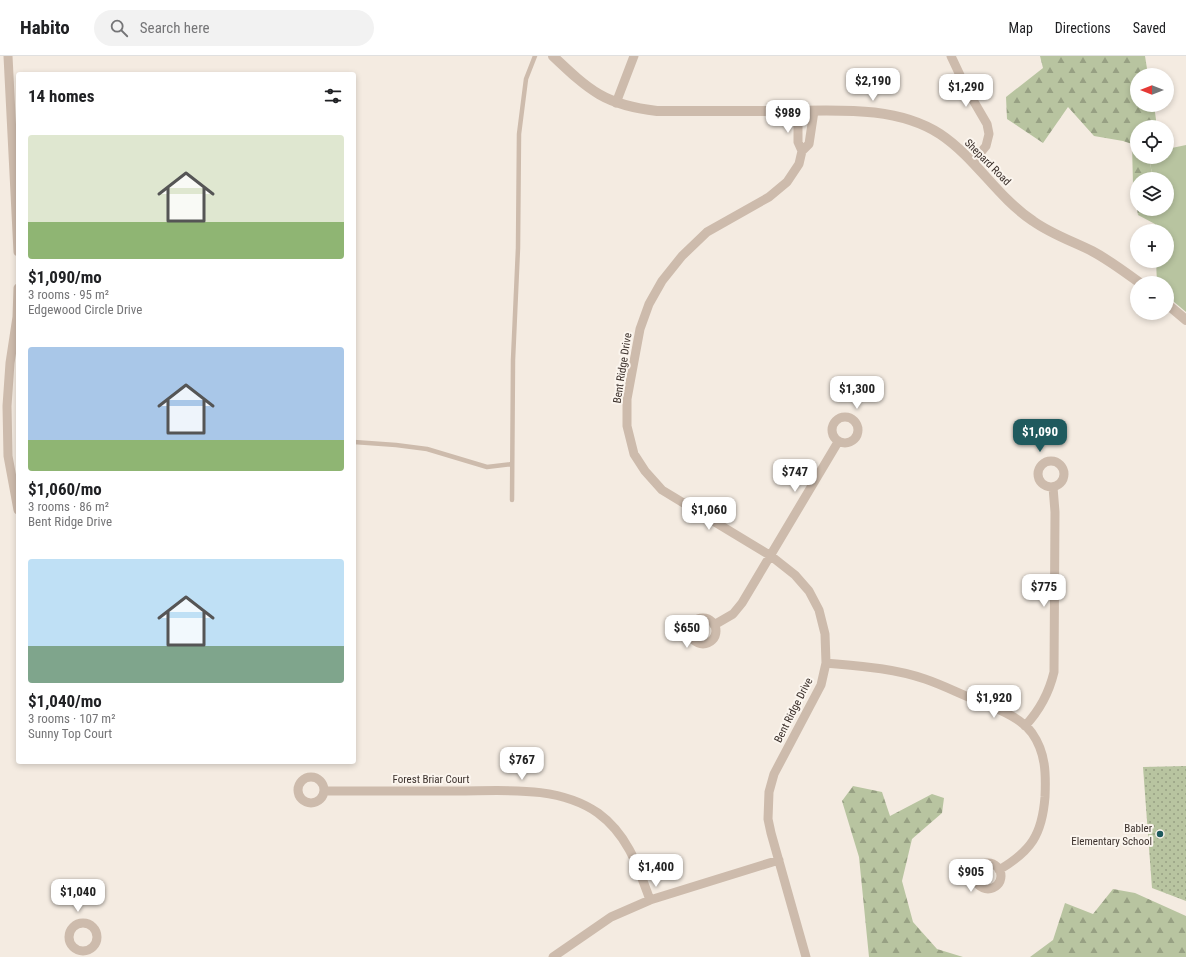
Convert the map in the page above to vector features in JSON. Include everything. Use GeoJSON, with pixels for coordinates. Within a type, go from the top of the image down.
{"type":"FeatureCollection","features":[{"type":"Feature","properties":{"kind":"street"},"geometry":{"type":"LineString","coordinates":[[8,56],[16,213]]}},
{"type":"Feature","properties":{"kind":"street","name":"Shepard Road"},"geometry":{"type":"LineString","coordinates":[[553,56],[594,93],[616,103],[636,109],[657,111],[863,112],[897,117],[913,122],[940,134],[973,162],[991,183],[1032,221],[1059,237],[1092,251],[1130,276]]}},
{"type":"Feature","properties":{"kind":"street"},"geometry":{"type":"LineString","coordinates":[[616,103],[634,56]]}},
{"type":"Feature","properties":{"kind":"street"},"geometry":{"type":"LineString","coordinates":[[951,56],[966,88],[987,124],[989,134],[986,146],[973,162]]}},
{"type":"Feature","properties":{"kind":"street"},"geometry":{"type":"LineString","coordinates":[[798,111],[798,142],[802,151]]}},
{"type":"Feature","properties":{"kind":"street","name":"Bent Ridge Drive"},"geometry":{"type":"LineString","coordinates":[[806,957],[768,819],[769,792],[774,774],[821,685],[826,663],[825,634],[819,610],[809,591],[795,575],[771,556],[662,490],[645,472],[634,454],[627,426],[627,400],[640,329],[649,304],[662,281],[682,256],[707,232],[769,196],[787,182],[799,164],[802,151],[809,144],[814,111]]}},
{"type":"Feature","properties":{"kind":"street"},"geometry":{"type":"LineString","coordinates":[[1174,310],[1186,320]]}},
{"type":"Feature","properties":{"kind":"street"},"geometry":{"type":"LineString","coordinates":[[16,334],[7,406],[8,456],[16,498]]}},
{"type":"Feature","properties":{"kind":"street"},"geometry":{"type":"LineString","coordinates":[[714,625],[733,614],[742,602],[771,556],[838,442]]}},
{"type":"Feature","properties":{"kind":"street"},"geometry":{"type":"LineString","coordinates":[[1025,726],[1034,717],[1050,690],[1054,672],[1055,512],[1053,487]]}},
{"type":"Feature","properties":{"kind":"street"},"geometry":{"type":"LineString","coordinates":[[826,663],[878,668],[924,679],[1009,713],[1032,733],[1041,750],[1045,763],[1044,813],[1038,832],[1029,847],[1020,858],[999,870]]}},
{"type":"Feature","properties":{"kind":"street","name":"Forest Briar Court"},"geometry":{"type":"LineString","coordinates":[[325,791],[529,792],[566,798],[582,804],[598,814],[611,825],[624,840],[636,859],[650,900]]}},
{"type":"Feature","properties":{"kind":"street"},"geometry":{"type":"LineString","coordinates":[[553,957],[611,917],[650,900],[779,860]]}},
{"type":"Feature","properties":{"kind":"lane"},"geometry":{"type":"LineString","coordinates":[[512,500],[519,134],[526,79],[535,56]]}},
{"type":"Feature","properties":{"kind":"lane"},"geometry":{"type":"LineString","coordinates":[[356,442],[427,449],[487,467],[512,464]]}},
{"type":"Feature","properties":{"kind":"green space"},"geometry":{"type":"Polygon","coordinates":[[[1040,56],[1145,56],[1147,68],[1130,68],[1130,112],[1155,112],[1156,120],[1130,120],[1130,143],[1094,136],[1068,107],[1043,143],[1007,119],[1006,97],[1043,68],[1040,56]]]}},
{"type":"Feature","properties":{"kind":"green space"},"geometry":{"type":"Polygon","coordinates":[[[1186,145],[1186,312],[1174,302],[1174,276],[1157,276],[1156,268],[1174,268],[1174,224],[1155,224],[1140,216],[1174,216],[1174,172],[1152,172],[1150,164],[1174,164],[1174,148],[1186,145]]]}},
{"type":"Feature","properties":{"kind":"green space"},"geometry":{"type":"Polygon","coordinates":[[[1132,164],[1150,164],[1152,172],[1133,172],[1132,164]]]}},
{"type":"Feature","properties":{"kind":"green space","name":"Babler Elementary School"},"geometry":{"type":"Polygon","coordinates":[[[1186,766],[1186,901],[1152,888],[1143,767],[1186,766]]]}},
{"type":"Feature","properties":{"kind":"green space"},"geometry":{"type":"Polygon","coordinates":[[[853,786],[882,792],[890,816],[932,794],[944,798],[942,813],[912,839],[902,881],[913,922],[937,949],[963,957],[869,957],[859,857],[842,801],[853,786]]]}},
{"type":"Feature","properties":{"kind":"green space"},"geometry":{"type":"Polygon","coordinates":[[[1113,889],[1135,893],[1186,916],[1186,957],[1030,957],[1053,940],[1065,903],[1093,914],[1113,889]]]}},
{"type":"Feature","properties":{"kind":"place","name":"Babler Elementary School"},"geometry":{"type":"Point","coordinates":[1160,834]}}]}
